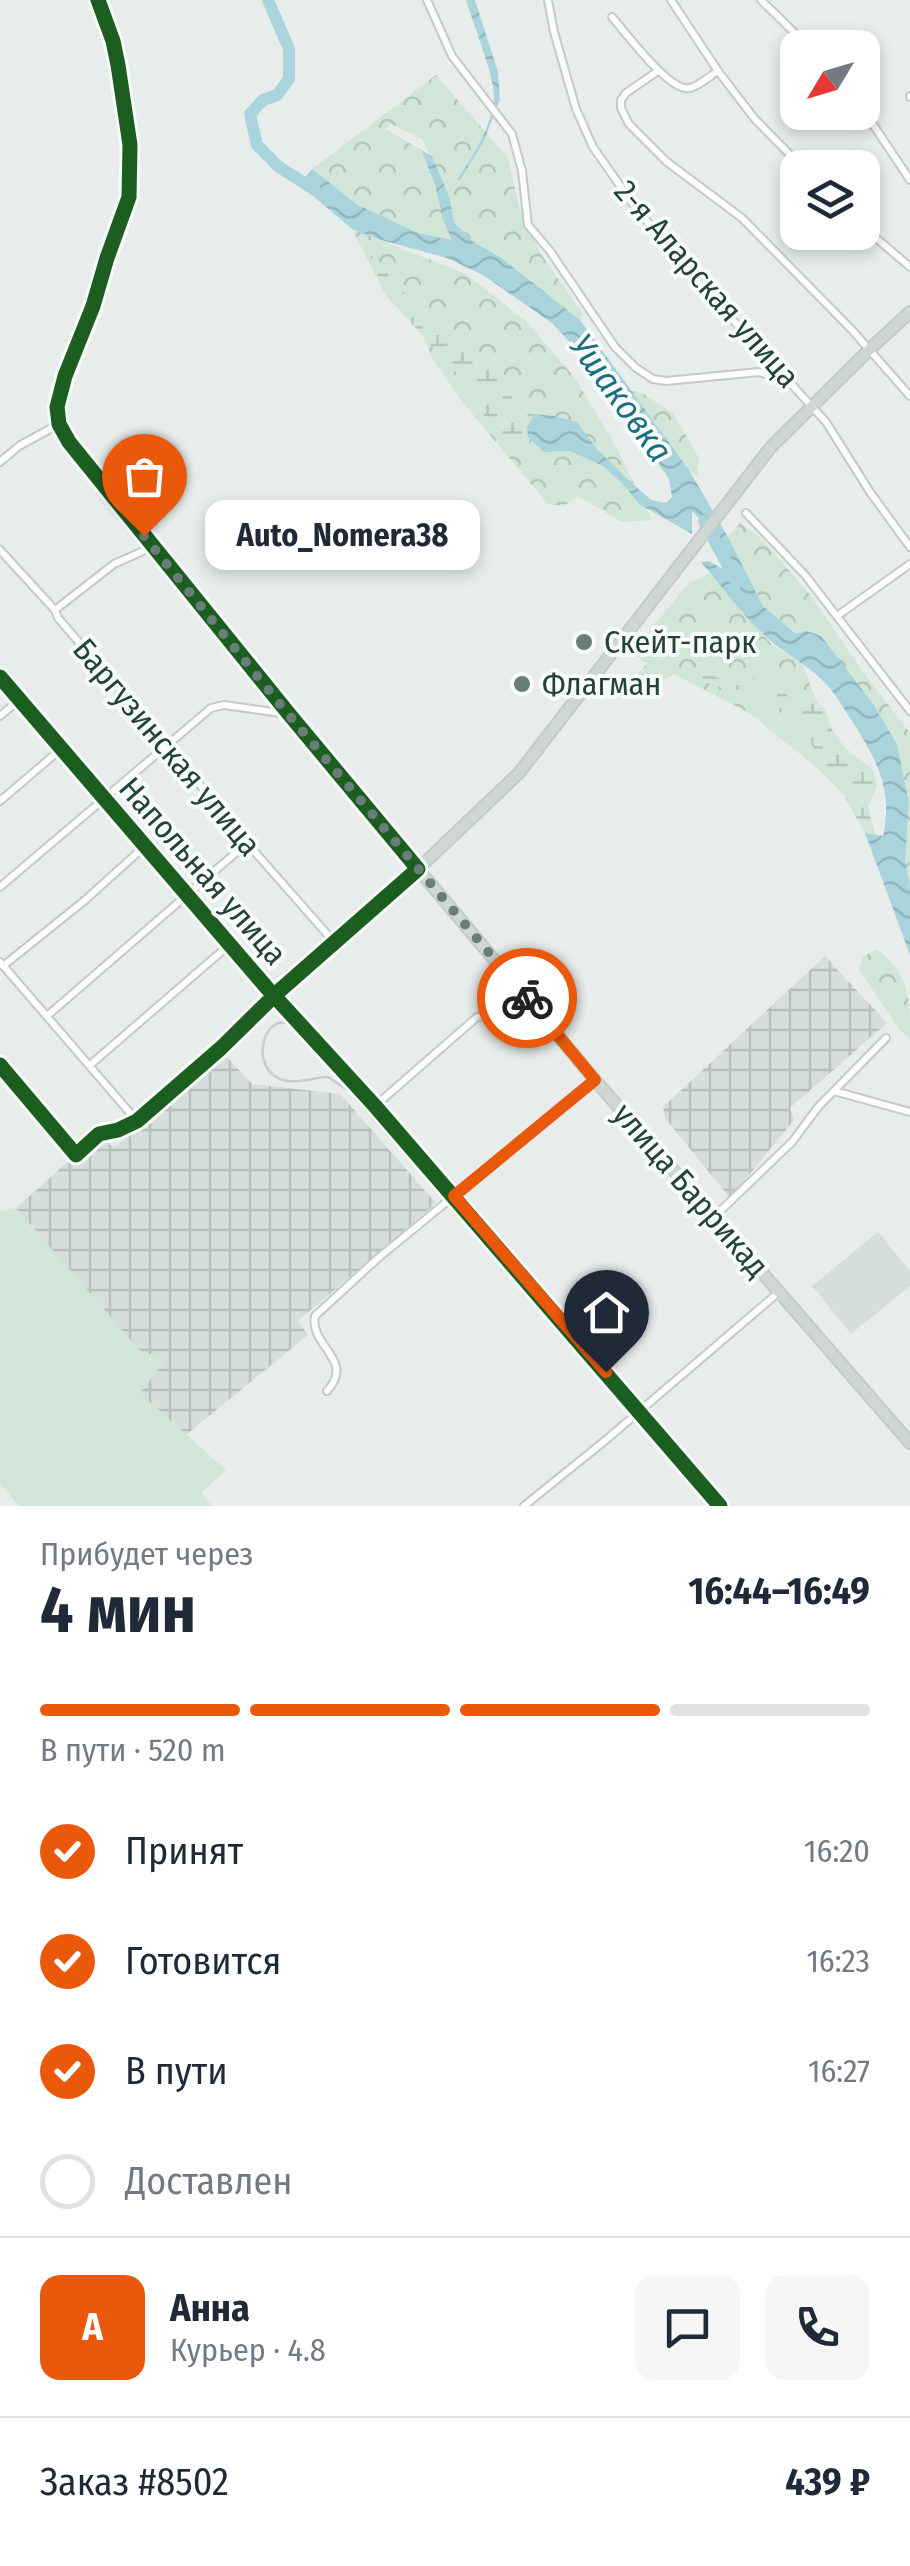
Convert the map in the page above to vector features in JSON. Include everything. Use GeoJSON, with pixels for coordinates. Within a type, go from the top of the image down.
{"type":"FeatureCollection","features":[{"type":"Feature","properties":{"kind":"main road"},"geometry":{"type":"LineString","coordinates":[[418,869],[519,774],[771,448],[910,312]]}},
{"type":"Feature","properties":{"kind":"main road","name":"улица Баррикад"},"geometry":{"type":"LineString","coordinates":[[418,869],[910,1443]]}},
{"type":"Feature","properties":{"kind":"street"},"geometry":{"type":"LineString","coordinates":[[0,462],[19,446],[59,424],[57,407],[65,376],[130,198],[130,145],[118,65],[98,0]]}},
{"type":"Feature","properties":{"kind":"street"},"geometry":{"type":"LineString","coordinates":[[427,0],[452,56],[507,127],[516,146],[528,226],[550,251],[615,348],[636,368],[666,381],[759,372],[788,381]]}},
{"type":"Feature","properties":{"kind":"street","name":"2-я Аларская улица"},"geometry":{"type":"LineString","coordinates":[[548,0],[576,110],[594,147],[666,244],[813,406],[910,547]]}},
{"type":"Feature","properties":{"kind":"street"},"geometry":{"type":"LineString","coordinates":[[672,0],[718,71],[785,150]]}},
{"type":"Feature","properties":{"kind":"street"},"geometry":{"type":"LineString","coordinates":[[765,1],[793,30]]}},
{"type":"Feature","properties":{"kind":"street"},"geometry":{"type":"LineString","coordinates":[[612,17],[658,72],[678,88],[689,88],[718,71]]}},
{"type":"Feature","properties":{"kind":"street"},"geometry":{"type":"LineString","coordinates":[[658,72],[621,100],[629,124],[667,162],[742,218],[870,349],[910,396]]}},
{"type":"Feature","properties":{"kind":"street"},"geometry":{"type":"LineString","coordinates":[[877,130],[910,180]]}},
{"type":"Feature","properties":{"kind":"street"},"geometry":{"type":"LineString","coordinates":[[880,241],[910,267]]}},
{"type":"Feature","properties":{"kind":"street"},"geometry":{"type":"LineString","coordinates":[[759,372],[767,358]]}},
{"type":"Feature","properties":{"kind":"street","name":"улица Баррикад"},"geometry":{"type":"LineString","coordinates":[[59,424],[152,546],[418,869]]}},
{"type":"Feature","properties":{"kind":"street"},"geometry":{"type":"LineString","coordinates":[[746,514],[805,575],[907,701],[910,711]]}},
{"type":"Feature","properties":{"kind":"street"},"geometry":{"type":"LineString","coordinates":[[55,610],[114,564],[152,546]]}},
{"type":"Feature","properties":{"kind":"street","name":"Баргузинская улица"},"geometry":{"type":"LineString","coordinates":[[0,550],[55,610],[334,943]]}},
{"type":"Feature","properties":{"kind":"street"},"geometry":{"type":"LineString","coordinates":[[837,616],[910,564]]}},
{"type":"Feature","properties":{"kind":"street","name":"Напольная улица"},"geometry":{"type":"LineString","coordinates":[[0,678],[720,1506]]}},
{"type":"Feature","properties":{"kind":"street"},"geometry":{"type":"LineString","coordinates":[[0,716],[19,700]]}},
{"type":"Feature","properties":{"kind":"street"},"geometry":{"type":"LineString","coordinates":[[0,886],[212,708],[224,705],[288,714]]}},
{"type":"Feature","properties":{"kind":"street"},"geometry":{"type":"LineString","coordinates":[[0,801],[61,749]]}},
{"type":"Feature","properties":{"kind":"street"},"geometry":{"type":"LineString","coordinates":[[48,1016],[248,843]]}},
{"type":"Feature","properties":{"kind":"street","name":"Напольная улица"},"geometry":{"type":"LineString","coordinates":[[2,964],[84,901],[145,846]]}},
{"type":"Feature","properties":{"kind":"street"},"geometry":{"type":"LineString","coordinates":[[0,1065],[76,1155],[100,1134],[136,1121],[418,869]]}},
{"type":"Feature","properties":{"kind":"street","name":"Напольная улица"},"geometry":{"type":"LineString","coordinates":[[90,1066],[229,944]]}},
{"type":"Feature","properties":{"kind":"street"},"geometry":{"type":"LineString","coordinates":[[2,964],[136,1121]]}},
{"type":"Feature","properties":{"kind":"street"},"geometry":{"type":"LineString","coordinates":[[375,1106],[477,1017],[518,1011],[532,1003]]}},
{"type":"Feature","properties":{"kind":"street"},"geometry":{"type":"LineString","coordinates":[[714,1217],[792,1142],[833,1090],[886,1038]]}},
{"type":"Feature","properties":{"kind":"street"},"geometry":{"type":"LineString","coordinates":[[327,1391],[338,1375],[337,1367],[315,1329],[315,1316],[595,1080]]}},
{"type":"Feature","properties":{"kind":"street"},"geometry":{"type":"LineString","coordinates":[[833,1090],[910,1112]]}},
{"type":"Feature","properties":{"kind":"street"},"geometry":{"type":"LineString","coordinates":[[524,1506],[780,1291]]}},
{"type":"Feature","properties":{"kind":"shaded area"},"geometry":{"type":"Polygon","coordinates":[[[825,956],[887,1023],[790,1108],[794,1120],[730,1198],[665,1118],[663,1107],[825,956]]]}},
{"type":"Feature","properties":{"kind":"shaded area"},"geometry":{"type":"Polygon","coordinates":[[[222,1052],[252,1084],[340,1094],[436,1203],[298,1321],[308,1335],[186,1435],[139,1393],[166,1360],[139,1350],[16,1208],[99,1134],[114,1148],[222,1052]]]}},
{"type":"Feature","properties":{"kind":"shaded area"},"geometry":{"type":"Polygon","coordinates":[[[878,1232],[910,1271],[910,1286],[851,1334],[812,1286],[878,1232]]]}},
{"type":"Feature","properties":{"kind":"green space"},"geometry":{"type":"Polygon","coordinates":[[[436,75],[508,158],[519,206],[541,254],[583,314],[580,320],[500,257],[472,241],[454,222],[450,199],[422,139],[391,124],[386,129],[421,150],[453,240],[418,233],[358,205],[312,169],[436,75]]]}},
{"type":"Feature","properties":{"kind":"green space"},"geometry":{"type":"Polygon","coordinates":[[[352,229],[466,274],[526,321],[575,378],[613,441],[652,520],[621,522],[578,496],[564,506],[548,504],[464,404],[433,360],[421,332],[385,294],[352,229]]]}},
{"type":"Feature","properties":{"kind":"green space"},"geometry":{"type":"Polygon","coordinates":[[[367,243],[409,298],[459,337],[500,378],[521,412],[535,414],[527,427],[528,437],[495,433],[459,376],[385,294],[367,243]]]}},
{"type":"Feature","properties":{"kind":"green space"},"geometry":{"type":"Polygon","coordinates":[[[631,391],[642,393],[673,413],[699,458],[697,477],[689,470],[631,391]]]}},
{"type":"Feature","properties":{"kind":"green space"},"geometry":{"type":"Polygon","coordinates":[[[740,523],[761,538],[812,597],[910,733],[910,887],[905,860],[909,803],[897,744],[796,634],[763,606],[728,537],[740,523]]]}},
{"type":"Feature","properties":{"kind":"green space"},"geometry":{"type":"Polygon","coordinates":[[[710,573],[773,646],[801,661],[833,732],[845,748],[873,770],[877,786],[868,807],[876,837],[865,833],[844,795],[816,767],[749,713],[674,674],[653,687],[636,675],[647,664],[632,652],[688,584],[710,573]]]}},
{"type":"Feature","properties":{"kind":"green space"},"geometry":{"type":"Polygon","coordinates":[[[681,665],[721,679],[732,671],[771,684],[802,705],[817,703],[824,708],[833,732],[845,748],[873,770],[877,786],[868,807],[876,837],[865,833],[808,740],[764,691],[720,687],[681,665]]]}},
{"type":"Feature","properties":{"kind":"green space"},"geometry":{"type":"Polygon","coordinates":[[[877,949],[896,968],[906,989],[910,1040],[859,970],[863,957],[877,949]]]}},
{"type":"Feature","properties":{"kind":"green space"},"geometry":{"type":"Polygon","coordinates":[[[16,1208],[139,1350],[166,1360],[140,1393],[226,1470],[201,1493],[212,1506],[19,1506],[0,1483],[0,1211],[16,1208]]]}},
{"type":"Feature","properties":{"kind":"water"},"geometry":{"type":"Polygon","coordinates":[[[466,0],[475,0],[498,72],[500,100],[483,143],[457,180],[485,131],[494,100],[488,66],[466,0]]]}},
{"type":"Feature","properties":{"kind":"water"},"geometry":{"type":"Polygon","coordinates":[[[421,150],[432,156],[450,199],[454,222],[472,241],[500,257],[580,320],[689,470],[763,606],[796,634],[807,631],[821,636],[873,704],[897,744],[909,803],[905,860],[910,887],[910,955],[865,833],[883,836],[884,787],[873,758],[836,696],[815,674],[762,633],[701,562],[709,561],[725,570],[734,567],[713,532],[692,511],[692,534],[639,504],[603,466],[570,451],[544,452],[528,437],[527,427],[535,414],[577,422],[597,449],[651,500],[666,503],[672,497],[669,479],[591,365],[552,323],[483,275],[447,258],[352,229],[299,184],[312,169],[358,205],[418,233],[452,240],[421,150]]]}},
{"type":"Feature","properties":{"kind":"waterway","name":"Ушаковка"},"geometry":{"type":"LineString","coordinates":[[268,0],[289,49],[289,79],[277,95],[263,100],[250,114],[257,145],[279,167],[315,190]]}},
{"type":"Feature","properties":{"kind":"waterway","name":"Ушаковка"},"geometry":{"type":"LineString","coordinates":[[704,521],[737,583]]}},
{"type":"Feature","properties":{"kind":"tram line"},"geometry":{"type":"LineString","coordinates":[[708,1506],[349,1091],[328,1077],[288,1081],[274,1076],[263,1053],[269,1029],[278,1023],[290,1024],[304,1033],[714,1506]]}},
{"type":"Feature","properties":{"kind":"cycle path"},"geometry":{"type":"LineString","coordinates":[[0,1065],[76,1155],[99,1134],[137,1121],[418,869],[69,442],[59,424],[57,407],[65,376],[129,197],[130,145],[118,65],[98,0]]}},
{"type":"Feature","properties":{"kind":"cycle path"},"geometry":{"type":"LineString","coordinates":[[0,677],[720,1506]]}},
{"type":"Feature","properties":{"kind":"way so far"},"geometry":{"type":"LineString","coordinates":[[144,536],[527,998]]}},
{"type":"Feature","properties":{"kind":"place","name":"Auto_Nomera38"},"geometry":{"type":"Point","coordinates":[144,536]}},
{"type":"Feature","properties":{"kind":"place","name":"Скейт-парк"},"geometry":{"type":"Point","coordinates":[584,642]}},
{"type":"Feature","properties":{"kind":"place","name":"Флагман"},"geometry":{"type":"Point","coordinates":[522,684]}},
{"type":"Feature","properties":{"kind":"route"},"geometry":{"type":"LineString","coordinates":[[527,998],[595,1080],[454,1196],[606,1372]]}}]}
